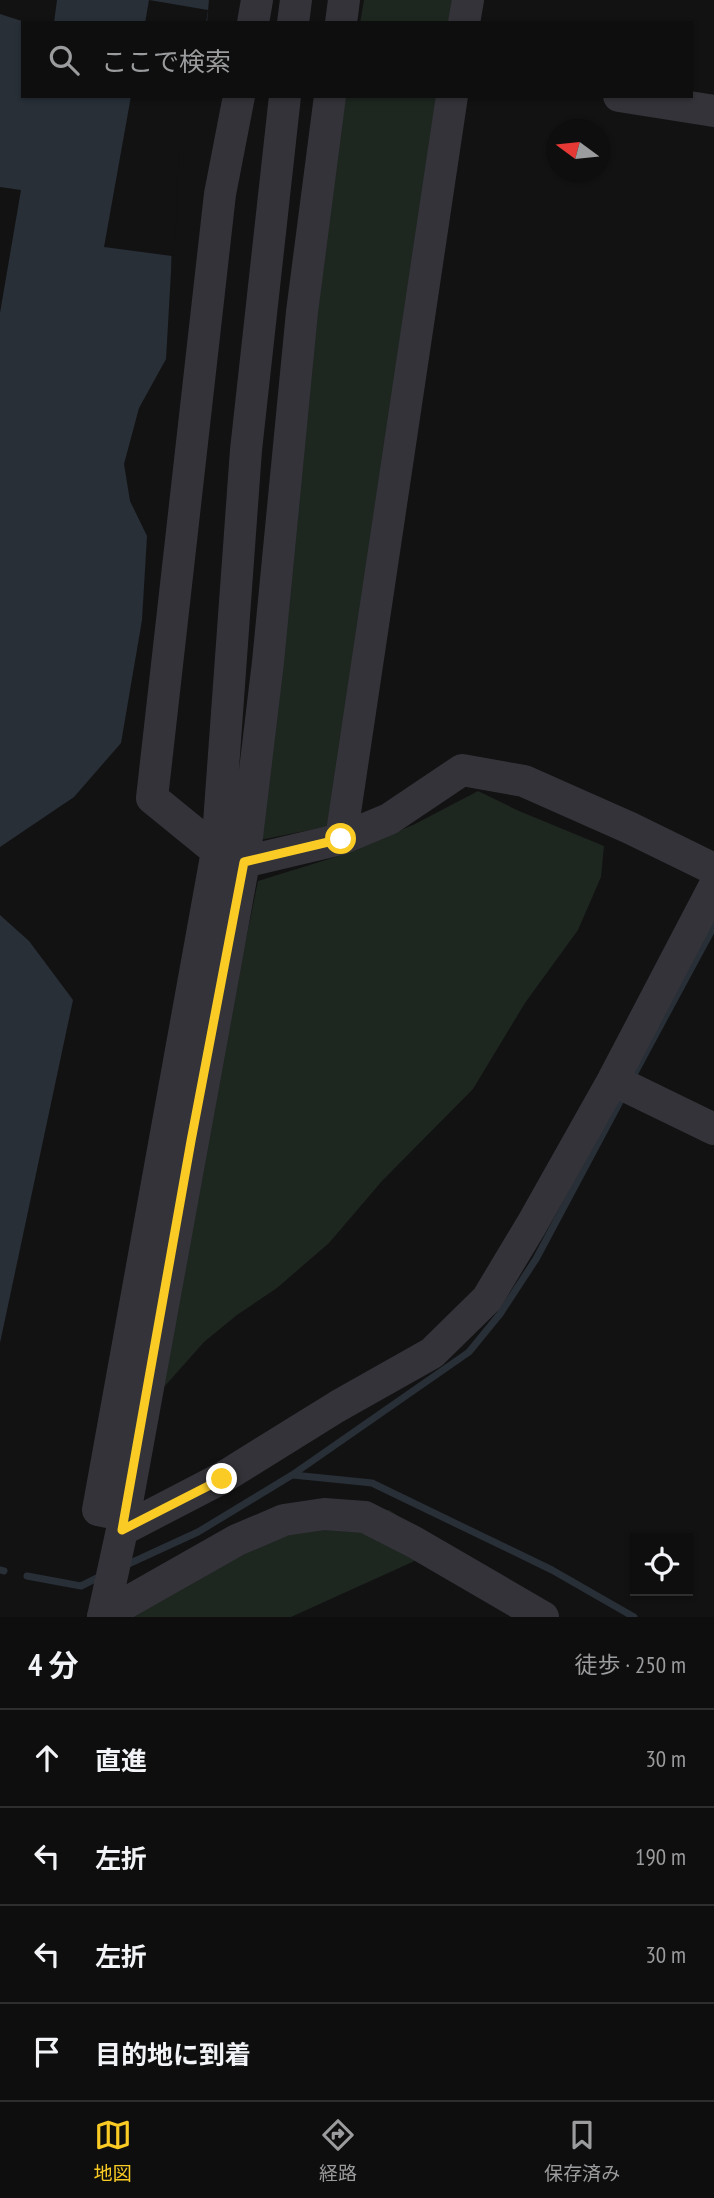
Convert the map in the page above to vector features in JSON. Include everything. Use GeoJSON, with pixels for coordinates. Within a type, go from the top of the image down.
{"type":"FeatureCollection","features":[{"type":"Feature","properties":{"kind":"street"},"geometry":{"type":"LineString","coordinates":[[253,21],[257,0]]}},
{"type":"Feature","properties":{"kind":"street"},"geometry":{"type":"LineString","coordinates":[[293,21],[296,0]]}},
{"type":"Feature","properties":{"kind":"street"},"geometry":{"type":"LineString","coordinates":[[341,21],[344,0]]}},
{"type":"Feature","properties":{"kind":"street"},"geometry":{"type":"LineString","coordinates":[[464,21],[468,0]]}},
{"type":"Feature","properties":{"kind":"street"},"geometry":{"type":"LineString","coordinates":[[239,98],[220,194],[152,798],[230,857],[341,839],[389,819],[462,770],[524,781],[714,869]]}},
{"type":"Feature","properties":{"kind":"street"},"geometry":{"type":"LineString","coordinates":[[230,857],[246,450],[285,98]]}},
{"type":"Feature","properties":{"kind":"street"},"geometry":{"type":"LineString","coordinates":[[104,1611],[122,1527],[230,857],[268,662],[302,312],[330,98]]}},
{"type":"Feature","properties":{"kind":"street"},"geometry":{"type":"LineString","coordinates":[[341,839],[452,98]]}},
{"type":"Feature","properties":{"kind":"street"},"geometry":{"type":"LineString","coordinates":[[632,98],[714,111]]}},
{"type":"Feature","properties":{"kind":"street"},"geometry":{"type":"LineString","coordinates":[[122,1527],[222,1479],[338,1406],[432,1353],[487,1299],[613,1080],[714,887]]}},
{"type":"Feature","properties":{"kind":"street"},"geometry":{"type":"LineString","coordinates":[[613,1080],[714,1129]]}},
{"type":"Feature","properties":{"kind":"street"},"geometry":{"type":"LineString","coordinates":[[104,1611],[237,1540],[284,1520],[324,1514],[365,1517],[414,1542],[543,1617]]}},
{"type":"Feature","properties":{"kind":"shaded area"},"geometry":{"type":"Polygon","coordinates":[[[0,0],[209,0],[207,21],[21,21],[21,98],[187,98],[175,140],[166,359],[139,408],[124,464],[130,501],[147,536],[142,620],[121,743],[74,797],[0,847],[0,0]]]}},
{"type":"Feature","properties":{"kind":"shaded area"},"geometry":{"type":"Polygon","coordinates":[[[364,0],[453,0],[449,21],[360,21],[364,0]]]}},
{"type":"Feature","properties":{"kind":"shaded area"},"geometry":{"type":"Polygon","coordinates":[[[344,98],[439,98],[330,826],[260,840],[315,315],[344,98]]]}},
{"type":"Feature","properties":{"kind":"shaded area"},"geometry":{"type":"Polygon","coordinates":[[[478,791],[604,846],[601,877],[578,930],[525,1003],[473,1089],[382,1181],[329,1243],[277,1288],[204,1342],[164,1387],[220,1065],[258,881],[345,854],[415,824],[478,791]]]}},
{"type":"Feature","properties":{"kind":"shaded area"},"geometry":{"type":"Polygon","coordinates":[[[0,915],[29,941],[73,1000],[0,1343],[0,915]]]}},
{"type":"Feature","properties":{"kind":"shaded area"},"geometry":{"type":"Polygon","coordinates":[[[307,1505],[389,1510],[437,1542],[419,1559],[291,1617],[118,1617],[126,1585],[248,1520],[307,1505]]]}},
{"type":"Feature","properties":{"kind":"pier"},"geometry":{"type":"Polygon","coordinates":[[[0,0],[57,0],[54,21],[22,21],[0,14],[0,0]]]}},
{"type":"Feature","properties":{"kind":"pier"},"geometry":{"type":"Polygon","coordinates":[[[149,0],[208,10],[206,21],[145,21],[149,0]]]}},
{"type":"Feature","properties":{"kind":"pier"},"geometry":{"type":"Polygon","coordinates":[[[131,98],[190,98],[179,140],[176,225],[172,256],[104,247],[131,98]]]}},
{"type":"Feature","properties":{"kind":"pier"},"geometry":{"type":"Polygon","coordinates":[[[0,187],[21,190],[0,313],[0,187]]]}},
{"type":"Feature","properties":{"kind":"waterway"},"geometry":{"type":"LineString","coordinates":[[631,1080],[714,926]]}},
{"type":"Feature","properties":{"kind":"waterway"},"geometry":{"type":"LineString","coordinates":[[124,1566],[198,1532],[292,1475],[469,1352],[500,1314],[536,1259],[624,1094]]}},
{"type":"Feature","properties":{"kind":"waterway"},"geometry":{"type":"LineString","coordinates":[[293,1475],[372,1483],[552,1570],[634,1617]]}},
{"type":"Feature","properties":{"kind":"waterway"},"geometry":{"type":"LineString","coordinates":[[0,1570],[4,1571]]}},
{"type":"Feature","properties":{"kind":"waterway"},"geometry":{"type":"LineString","coordinates":[[27,1576],[81,1586],[103,1575]]}},
{"type":"Feature","properties":{"kind":"route"},"geometry":{"type":"LineString","coordinates":[[222,1479],[122,1530],[244,862],[341,839]]}}]}
